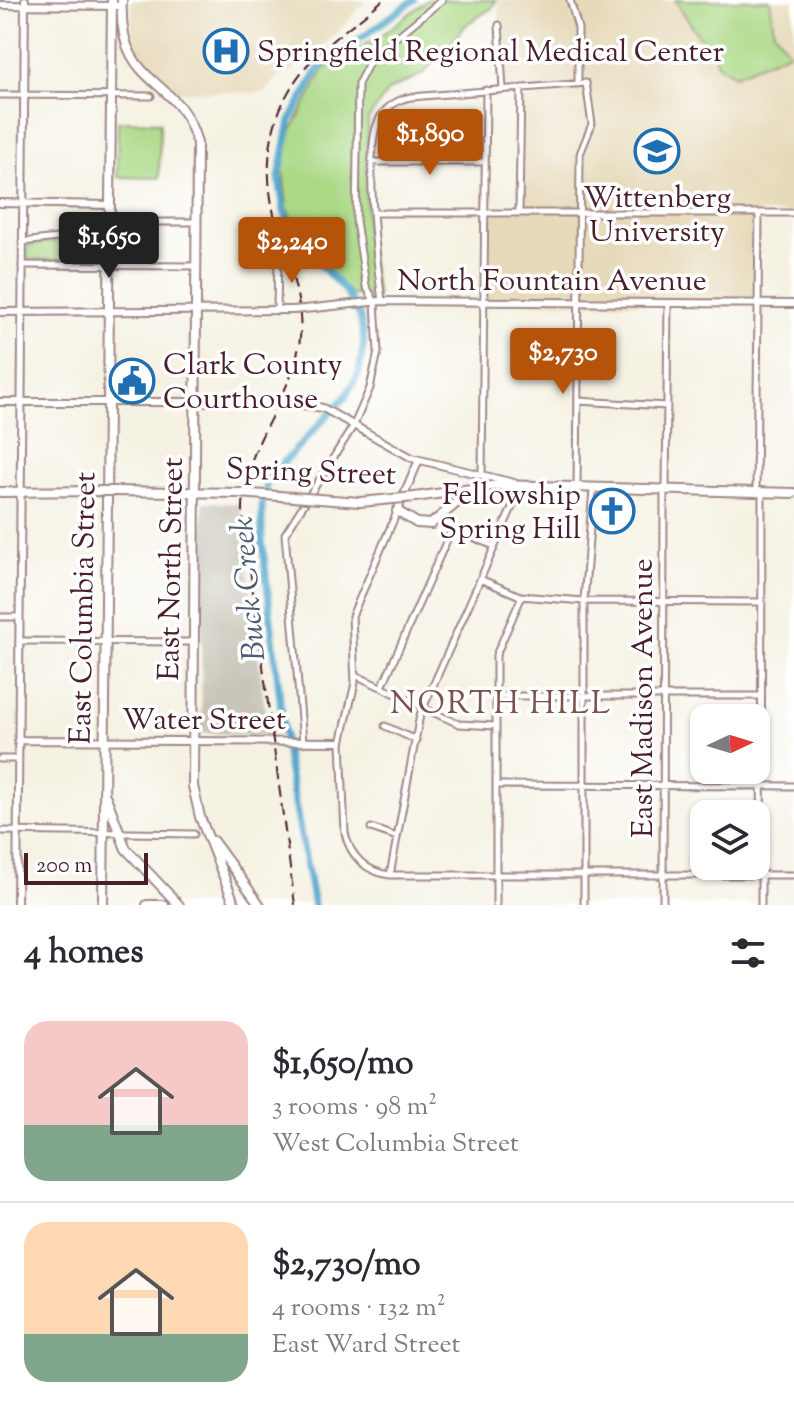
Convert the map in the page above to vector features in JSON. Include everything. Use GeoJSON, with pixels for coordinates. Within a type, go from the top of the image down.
{"type":"FeatureCollection","features":[{"type":"Feature","properties":{"kind":"main road","name":"East Columbia Street"},"geometry":{"type":"LineString","coordinates":[[103,905],[111,95],[117,3]]}},
{"type":"Feature","properties":{"kind":"main road","name":"East North Street"},"geometry":{"type":"LineString","coordinates":[[117,3],[122,36],[131,58],[171,96],[192,123],[197,143],[192,741],[193,786],[202,824]]}},
{"type":"Feature","properties":{"kind":"main road","name":"Spring Street"},"geometry":{"type":"LineString","coordinates":[[0,492],[239,493],[360,502],[499,485],[593,490],[794,493]]}},
{"type":"Feature","properties":{"kind":"main road"},"geometry":{"type":"LineString","coordinates":[[499,485],[510,490],[514,501]]}},
{"type":"Feature","properties":{"kind":"main road"},"geometry":{"type":"LineString","coordinates":[[397,511],[417,523],[431,524],[476,486]]}},
{"type":"Feature","properties":{"kind":"main road"},"geometry":{"type":"LineString","coordinates":[[103,784],[117,833],[140,868],[179,905]]}},
{"type":"Feature","properties":{"kind":"main road"},"geometry":{"type":"LineString","coordinates":[[202,824],[235,905]]}},
{"type":"Feature","properties":{"kind":"main road"},"geometry":{"type":"LineString","coordinates":[[202,824],[260,905]]}},
{"type":"Feature","properties":{"kind":"main road"},"geometry":{"type":"LineString","coordinates":[[147,905],[164,905]]}},
{"type":"Feature","properties":{"kind":"street"},"geometry":{"type":"LineString","coordinates":[[379,302],[366,286],[356,221],[360,76],[372,57],[442,0]]}},
{"type":"Feature","properties":{"kind":"street"},"geometry":{"type":"LineString","coordinates":[[570,0],[578,28],[578,84]]}},
{"type":"Feature","properties":{"kind":"street"},"geometry":{"type":"LineString","coordinates":[[17,905],[25,3]]}},
{"type":"Feature","properties":{"kind":"street"},"geometry":{"type":"LineString","coordinates":[[0,5],[117,3]]}},
{"type":"Feature","properties":{"kind":"street"},"geometry":{"type":"LineString","coordinates":[[499,25],[503,89]]}},
{"type":"Feature","properties":{"kind":"street"},"geometry":{"type":"LineString","coordinates":[[301,742],[284,540],[290,523],[313,493],[354,425],[377,364],[379,302],[374,224],[377,124],[392,106],[411,97],[586,83],[592,124],[580,154],[578,489]]}},
{"type":"Feature","properties":{"kind":"street"},"geometry":{"type":"LineString","coordinates":[[519,211],[521,88]]}},
{"type":"Feature","properties":{"kind":"street"},"geometry":{"type":"LineString","coordinates":[[482,475],[486,90]]}},
{"type":"Feature","properties":{"kind":"street"},"geometry":{"type":"LineString","coordinates":[[0,95],[151,96]]}},
{"type":"Feature","properties":{"kind":"street"},"geometry":{"type":"LineString","coordinates":[[374,162],[485,162]]}},
{"type":"Feature","properties":{"kind":"street"},"geometry":{"type":"LineString","coordinates":[[0,203],[110,205]]}},
{"type":"Feature","properties":{"kind":"street"},"geometry":{"type":"LineString","coordinates":[[374,213],[794,213]]}},
{"type":"Feature","properties":{"kind":"street"},"geometry":{"type":"LineString","coordinates":[[759,213],[761,800]]}},
{"type":"Feature","properties":{"kind":"street"},"geometry":{"type":"LineString","coordinates":[[22,242],[110,227],[197,222]]}},
{"type":"Feature","properties":{"kind":"street"},"geometry":{"type":"LineString","coordinates":[[277,311],[278,259]]}},
{"type":"Feature","properties":{"kind":"street"},"geometry":{"type":"LineString","coordinates":[[22,265],[196,266]]}},
{"type":"Feature","properties":{"kind":"street","name":"North Fountain Avenue"},"geometry":{"type":"LineString","coordinates":[[0,312],[277,311],[379,302],[794,304]]}},
{"type":"Feature","properties":{"kind":"street","name":"East Madison Avenue"},"geometry":{"type":"LineString","coordinates":[[663,905],[668,303]]}},
{"type":"Feature","properties":{"kind":"street"},"geometry":{"type":"LineString","coordinates":[[578,401],[667,406]]}},
{"type":"Feature","properties":{"kind":"street"},"geometry":{"type":"LineString","coordinates":[[0,402],[283,402],[314,406],[419,460],[522,485],[423,708],[390,875]]}},
{"type":"Feature","properties":{"kind":"street"},"geometry":{"type":"LineString","coordinates":[[419,460],[352,616],[355,675],[341,742],[347,840],[357,859],[376,872],[390,875],[690,875]]}},
{"type":"Feature","properties":{"kind":"street"},"geometry":{"type":"LineString","coordinates":[[584,905],[584,601],[593,490]]}},
{"type":"Feature","properties":{"kind":"street"},"geometry":{"type":"LineString","coordinates":[[382,687],[450,533],[457,530],[494,546]]}},
{"type":"Feature","properties":{"kind":"street"},"geometry":{"type":"LineString","coordinates":[[480,579],[522,596],[584,601],[762,602]]}},
{"type":"Feature","properties":{"kind":"street"},"geometry":{"type":"LineString","coordinates":[[496,905],[496,655],[522,596]]}},
{"type":"Feature","properties":{"kind":"street"},"geometry":{"type":"LineString","coordinates":[[0,617],[19,617]]}},
{"type":"Feature","properties":{"kind":"street"},"geometry":{"type":"LineString","coordinates":[[19,641],[193,642]]}},
{"type":"Feature","properties":{"kind":"street"},"geometry":{"type":"LineString","coordinates":[[355,675],[459,724],[496,726]]}},
{"type":"Feature","properties":{"kind":"street"},"geometry":{"type":"LineString","coordinates":[[496,696],[761,696]]}},
{"type":"Feature","properties":{"kind":"street"},"geometry":{"type":"LineString","coordinates":[[385,726],[416,740]]}},
{"type":"Feature","properties":{"kind":"street","name":"Water Street"},"geometry":{"type":"LineString","coordinates":[[18,740],[341,742]]}},
{"type":"Feature","properties":{"kind":"street"},"geometry":{"type":"LineString","coordinates":[[0,759],[18,759]]}},
{"type":"Feature","properties":{"kind":"street"},"geometry":{"type":"LineString","coordinates":[[496,785],[794,786]]}},
{"type":"Feature","properties":{"kind":"street"},"geometry":{"type":"LineString","coordinates":[[371,828],[397,837]]}},
{"type":"Feature","properties":{"kind":"street"},"geometry":{"type":"LineString","coordinates":[[0,831],[194,834]]}},
{"type":"Feature","properties":{"kind":"street"},"geometry":{"type":"LineString","coordinates":[[770,875],[794,875]]}},
{"type":"Feature","properties":{"kind":"street"},"geometry":{"type":"LineString","coordinates":[[761,880],[761,905]]}},
{"type":"Feature","properties":{"kind":"shaded area","name":"Springfield Regional Medical Center"},"geometry":{"type":"Polygon","coordinates":[[[131,0],[366,0],[336,35],[288,74],[279,76],[265,93],[179,91],[138,56],[132,32],[131,0]]]}},
{"type":"Feature","properties":{"kind":"shaded area","name":"Wittenberg University"},"geometry":{"type":"Polygon","coordinates":[[[498,0],[794,0],[794,213],[759,213],[758,304],[484,302],[485,212],[518,211],[521,88],[503,89],[498,0]]]}},
{"type":"Feature","properties":{"kind":"shaded area"},"geometry":{"type":"Polygon","coordinates":[[[203,502],[240,504],[268,735],[201,733],[203,502]]]}},
{"type":"Feature","properties":{"kind":"green space"},"geometry":{"type":"Polygon","coordinates":[[[427,0],[496,0],[492,8],[467,24],[423,74],[389,90],[368,119],[366,232],[377,296],[351,295],[299,239],[287,207],[283,170],[291,131],[324,69],[383,34],[427,0]]]}},
{"type":"Feature","properties":{"kind":"green space"},"geometry":{"type":"Polygon","coordinates":[[[675,0],[770,0],[774,31],[789,52],[735,75],[717,64],[711,45],[698,35],[675,0]]]}},
{"type":"Feature","properties":{"kind":"green space"},"geometry":{"type":"Polygon","coordinates":[[[118,121],[160,122],[159,178],[117,177],[118,121]]]}},
{"type":"Feature","properties":{"kind":"green space"},"geometry":{"type":"Polygon","coordinates":[[[103,236],[103,260],[27,260],[27,245],[103,236]]]}},
{"type":"Feature","properties":{"kind":"waterway","name":"Buck Creek"},"geometry":{"type":"LineString","coordinates":[[314,905],[287,761],[262,540],[262,504],[268,479],[346,396],[359,373],[364,341],[360,316],[345,291],[296,239],[284,211],[279,177],[290,121],[319,68],[414,0]]}},
{"type":"Feature","properties":{"kind":"railway"},"geometry":{"type":"LineString","coordinates":[[295,905],[243,517],[249,468],[285,389],[299,346],[300,319],[296,292],[270,193],[270,147],[283,103],[309,63],[383,0]]}},
{"type":"Feature","properties":{"kind":"place","name":"Springfield Regional Medical Center"},"geometry":{"type":"Point","coordinates":[226,51]}},
{"type":"Feature","properties":{"kind":"place","name":"Wittenberg University"},"geometry":{"type":"Point","coordinates":[657,151]}},
{"type":"Feature","properties":{"kind":"place","name":"Clark County Courthouse"},"geometry":{"type":"Point","coordinates":[132,381]}},
{"type":"Feature","properties":{"kind":"place","name":"Fellowship Spring Hill"},"geometry":{"type":"Point","coordinates":[612,511]}},
{"type":"Feature","properties":{"kind":"district","name":"NORTH HILL"},"geometry":{"type":"Point","coordinates":[501,702]}}]}
